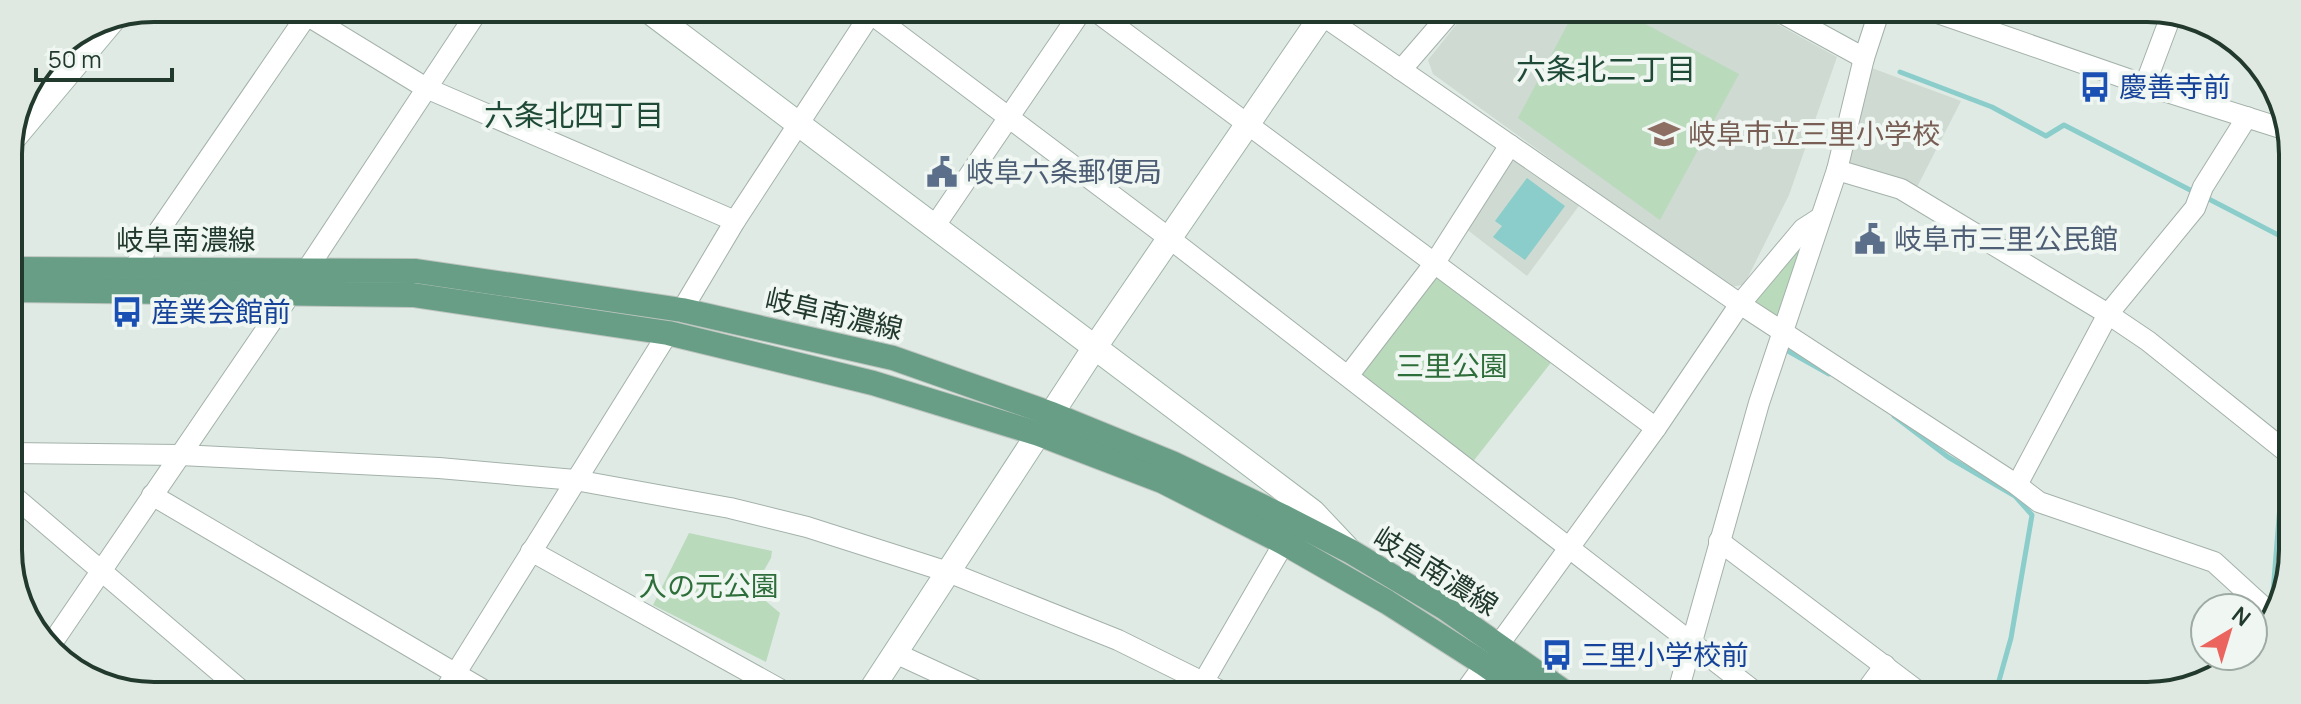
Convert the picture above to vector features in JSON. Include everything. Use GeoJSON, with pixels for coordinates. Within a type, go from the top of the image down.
{"type":"FeatureCollection","features":[{"type":"Feature","properties":{"kind":"main road","name":"岐阜南濃線"},"geometry":{"type":"LineString","coordinates":[[22,269],[416,271],[682,310],[893,358],[1045,424],[1162,481],[1544,682]]}},
{"type":"Feature","properties":{"kind":"main road","name":"岐阜南濃線"},"geometry":{"type":"LineString","coordinates":[[22,290],[413,295],[668,333],[1045,424],[1172,463],[1350,551],[1445,608],[1516,682]]}},
{"type":"Feature","properties":{"kind":"street"},"geometry":{"type":"LineString","coordinates":[[132,270],[294,22]]}},
{"type":"Feature","properties":{"kind":"street"},"geometry":{"type":"LineString","coordinates":[[317,22],[426,88],[735,221]]}},
{"type":"Feature","properties":{"kind":"street"},"geometry":{"type":"LineString","coordinates":[[56,638],[306,271],[470,22]]}},
{"type":"Feature","properties":{"kind":"street"},"geometry":{"type":"LineString","coordinates":[[663,22],[1313,512],[1350,551]]}},
{"type":"Feature","properties":{"kind":"street"},"geometry":{"type":"LineString","coordinates":[[682,310],[735,221],[863,22]]}},
{"type":"Feature","properties":{"kind":"street"},"geometry":{"type":"LineString","coordinates":[[884,22],[1571,547],[1742,682]]}},
{"type":"Feature","properties":{"kind":"street"},"geometry":{"type":"LineString","coordinates":[[934,227],[1074,22]]}},
{"type":"Feature","properties":{"kind":"street"},"geometry":{"type":"LineString","coordinates":[[1110,22],[1656,428]]}},
{"type":"Feature","properties":{"kind":"street"},"geometry":{"type":"LineString","coordinates":[[876,682],[1095,347],[1314,22]]}},
{"type":"Feature","properties":{"kind":"street"},"geometry":{"type":"LineString","coordinates":[[1335,22],[1740,304],[2039,502],[2214,562],[2265,608]]}},
{"type":"Feature","properties":{"kind":"street"},"geometry":{"type":"LineString","coordinates":[[1401,70],[1442,22]]}},
{"type":"Feature","properties":{"kind":"street"},"geometry":{"type":"LineString","coordinates":[[1798,22],[1864,58]]}},
{"type":"Feature","properties":{"kind":"street"},"geometry":{"type":"LineString","coordinates":[[1681,682],[1782,330],[1837,170],[1876,22]]}},
{"type":"Feature","properties":{"kind":"street"},"geometry":{"type":"LineString","coordinates":[[1964,22],[2276,126]]}},
{"type":"Feature","properties":{"kind":"street"},"geometry":{"type":"LineString","coordinates":[[2145,85],[2166,23]]}},
{"type":"Feature","properties":{"kind":"street"},"geometry":{"type":"LineString","coordinates":[[25,124],[102,32]]}},
{"type":"Feature","properties":{"kind":"street"},"geometry":{"type":"LineString","coordinates":[[2017,485],[2108,314],[2195,208],[2203,187],[2247,117]]}},
{"type":"Feature","properties":{"kind":"street"},"geometry":{"type":"LineString","coordinates":[[1348,376],[1434,264],[1510,145]]}},
{"type":"Feature","properties":{"kind":"street"},"geometry":{"type":"LineString","coordinates":[[1837,170],[1901,189],[2108,314],[2148,341],[2279,446]]}},
{"type":"Feature","properties":{"kind":"street"},"geometry":{"type":"LineString","coordinates":[[1472,682],[1656,428],[1740,304],[1803,229],[1820,218]]}},
{"type":"Feature","properties":{"kind":"street"},"geometry":{"type":"LineString","coordinates":[[450,682],[668,333]]}},
{"type":"Feature","properties":{"kind":"street"},"geometry":{"type":"LineString","coordinates":[[22,453],[180,455],[439,468],[575,480],[730,508],[791,523],[948,572],[1118,640],[1191,682]]}},
{"type":"Feature","properties":{"kind":"street"},"geometry":{"type":"LineString","coordinates":[[152,495],[471,682]]}},
{"type":"Feature","properties":{"kind":"street"},"geometry":{"type":"LineString","coordinates":[[22,503],[232,682]]}},
{"type":"Feature","properties":{"kind":"street"},"geometry":{"type":"LineString","coordinates":[[1719,541],[1907,682]]}},
{"type":"Feature","properties":{"kind":"street"},"geometry":{"type":"LineString","coordinates":[[1203,682],[1284,543]]}},
{"type":"Feature","properties":{"kind":"street"},"geometry":{"type":"LineString","coordinates":[[531,551],[767,682]]}},
{"type":"Feature","properties":{"kind":"street"},"geometry":{"type":"LineString","coordinates":[[895,653],[958,682]]}},
{"type":"Feature","properties":{"kind":"street"},"geometry":{"type":"LineString","coordinates":[[1873,682],[1885,665]]}},
{"type":"Feature","properties":{"kind":"shaded area","name":"岐阜市立三里小学校"},"geometry":{"type":"Polygon","coordinates":[[[1458,22],[1773,22],[1837,57],[1789,195],[1744,285],[1728,287],[1433,74],[1428,60],[1458,22]]]}},
{"type":"Feature","properties":{"kind":"shaded area"},"geometry":{"type":"Polygon","coordinates":[[[1869,67],[1961,101],[1915,191],[1845,168],[1869,67]]]}},
{"type":"Feature","properties":{"kind":"shaded area"},"geometry":{"type":"Polygon","coordinates":[[[1518,160],[1581,203],[1527,276],[1465,228],[1511,162],[1518,160]]]}},
{"type":"Feature","properties":{"kind":"green space"},"geometry":{"type":"Polygon","coordinates":[[[1569,22],[1642,22],[1739,74],[1660,220],[1518,118],[1569,22]]]}},
{"type":"Feature","properties":{"kind":"green space"},"geometry":{"type":"Polygon","coordinates":[[[1801,236],[1808,241],[1781,319],[1750,297],[1801,236]]]}},
{"type":"Feature","properties":{"kind":"green space","name":"三里公園"},"geometry":{"type":"Polygon","coordinates":[[[1434,264],[1557,355],[1468,468],[1348,376],[1434,264]]]}},
{"type":"Feature","properties":{"kind":"green space","name":"入の元公園"},"geometry":{"type":"Polygon","coordinates":[[[689,533],[772,551],[753,590],[780,613],[766,662],[653,605],[689,533]]]}},
{"type":"Feature","properties":{"kind":"water"},"geometry":{"type":"Polygon","coordinates":[[[1527,178],[1565,206],[1525,260],[1493,237],[1502,226],[1495,221],[1527,178]]]}},
{"type":"Feature","properties":{"kind":"waterway"},"geometry":{"type":"LineString","coordinates":[[1900,72],[1992,107],[2046,136],[2064,125],[2194,192]]}},
{"type":"Feature","properties":{"kind":"waterway"},"geometry":{"type":"LineString","coordinates":[[2203,196],[2279,235]]}},
{"type":"Feature","properties":{"kind":"waterway"},"geometry":{"type":"LineString","coordinates":[[1788,351],[1829,374]]}},
{"type":"Feature","properties":{"kind":"waterway"},"geometry":{"type":"LineString","coordinates":[[1894,416],[1948,457],[2015,496],[2032,515],[2011,638],[1999,682]]}},
{"type":"Feature","properties":{"kind":"waterway"},"geometry":{"type":"LineString","coordinates":[[2273,589],[2279,518]]}},
{"type":"Feature","properties":{"kind":"place","name":"慶善寺前"},"geometry":{"type":"Point","coordinates":[2095,87]}},
{"type":"Feature","properties":{"kind":"place","name":"岐阜市立三里小学校"},"geometry":{"type":"Point","coordinates":[1664,134]}},
{"type":"Feature","properties":{"kind":"place","name":"岐阜六条郵便局"},"geometry":{"type":"Point","coordinates":[942,172]}},
{"type":"Feature","properties":{"kind":"place","name":"岐阜市三里公民館"},"geometry":{"type":"Point","coordinates":[1870,239]}},
{"type":"Feature","properties":{"kind":"place","name":"産業会館前"},"geometry":{"type":"Point","coordinates":[127,312]}},
{"type":"Feature","properties":{"kind":"place","name":"三里小学校前"},"geometry":{"type":"Point","coordinates":[1557,655]}},
{"type":"Feature","properties":{"kind":"district","name":"六条北二丁目"},"geometry":{"type":"Point","coordinates":[1606,70]}},
{"type":"Feature","properties":{"kind":"district","name":"六条北四丁目"},"geometry":{"type":"Point","coordinates":[574,116]}}]}
